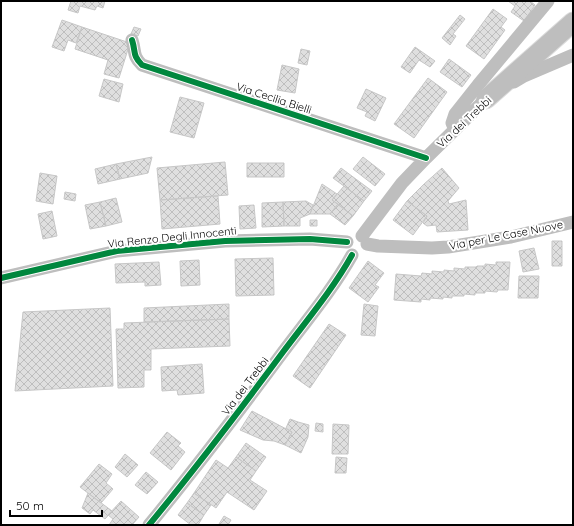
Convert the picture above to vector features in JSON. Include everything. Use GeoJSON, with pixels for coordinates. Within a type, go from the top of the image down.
{"type":"FeatureCollection","features":[{"type":"Feature","properties":{"kind":"highway"},"geometry":{"type":"LineString","coordinates":[[486,99],[573,22]]}},
{"type":"Feature","properties":{"kind":"street"},"geometry":{"type":"LineString","coordinates":[[454,130],[452,123],[455,114],[548,1]]}},
{"type":"Feature","properties":{"kind":"street","name":"Via Cecilia Bielli"},"geometry":{"type":"LineString","coordinates":[[132,40],[134,56],[142,65],[426,158]]}},
{"type":"Feature","properties":{"kind":"street","name":"Via dei Trebbi"},"geometry":{"type":"LineString","coordinates":[[365,240],[402,184],[426,158],[486,99],[524,76],[573,56]]}},
{"type":"Feature","properties":{"kind":"street","name":"Via per Le Case Nuove"},"geometry":{"type":"LineString","coordinates":[[365,240],[378,246],[432,248],[448,247],[511,237],[573,222]]}},
{"type":"Feature","properties":{"kind":"street"},"geometry":{"type":"LineString","coordinates":[[355,235],[365,240],[366,250],[362,255],[352,255],[348,251],[346,245],[347,242],[355,235]]}},
{"type":"Feature","properties":{"kind":"street","name":"Via Renzo Degli Innocenti"},"geometry":{"type":"LineString","coordinates":[[1,278],[117,251],[225,241],[310,239],[347,242]]}},
{"type":"Feature","properties":{"kind":"street","name":"Via dei Trebbi"},"geometry":{"type":"LineString","coordinates":[[149,525],[265,376],[332,286],[352,255]]}},
{"type":"Feature","properties":{"kind":"building"},"geometry":{"type":"Polygon","coordinates":[[[71,1],[105,1],[103,8],[97,6],[95,10],[80,6],[78,13],[68,10],[71,1]]]}},
{"type":"Feature","properties":{"kind":"building"},"geometry":{"type":"Polygon","coordinates":[[[508,1],[530,1],[535,5],[524,21],[511,12],[515,6],[508,1]]]}},
{"type":"Feature","properties":{"kind":"building"},"geometry":{"type":"Polygon","coordinates":[[[493,9],[507,19],[501,27],[505,30],[484,59],[466,46],[493,9]]]}},
{"type":"Feature","properties":{"kind":"building"},"geometry":{"type":"Polygon","coordinates":[[[460,15],[465,19],[453,34],[456,36],[450,45],[442,38],[460,15]]]}},
{"type":"Feature","properties":{"kind":"building"},"geometry":{"type":"Polygon","coordinates":[[[62,20],[82,27],[76,43],[68,40],[64,51],[52,47],[62,20]]]}},
{"type":"Feature","properties":{"kind":"building"},"geometry":{"type":"Polygon","coordinates":[[[82,27],[130,43],[119,78],[104,74],[108,60],[75,49],[82,27]]]}},
{"type":"Feature","properties":{"kind":"building"},"geometry":{"type":"Polygon","coordinates":[[[134,27],[141,29],[138,36],[131,34],[134,27]]]}},
{"type":"Feature","properties":{"kind":"building"},"geometry":{"type":"Polygon","coordinates":[[[415,47],[435,61],[430,67],[419,60],[410,73],[401,67],[415,47]]]}},
{"type":"Feature","properties":{"kind":"building"},"geometry":{"type":"Polygon","coordinates":[[[301,49],[310,51],[307,65],[298,63],[301,49]]]}},
{"type":"Feature","properties":{"kind":"building"},"geometry":{"type":"Polygon","coordinates":[[[449,59],[471,75],[462,87],[440,72],[449,59]]]}},
{"type":"Feature","properties":{"kind":"building"},"geometry":{"type":"Polygon","coordinates":[[[282,65],[299,69],[295,93],[277,90],[282,65]]]}},
{"type":"Feature","properties":{"kind":"building"},"geometry":{"type":"Polygon","coordinates":[[[428,78],[447,92],[414,138],[394,124],[428,78]]]}},
{"type":"Feature","properties":{"kind":"building"},"geometry":{"type":"Polygon","coordinates":[[[104,79],[123,84],[119,102],[99,96],[104,79]]]}},
{"type":"Feature","properties":{"kind":"building"},"geometry":{"type":"Polygon","coordinates":[[[366,89],[386,98],[375,121],[365,116],[367,112],[357,108],[366,89]]]}},
{"type":"Feature","properties":{"kind":"building"},"geometry":{"type":"Polygon","coordinates":[[[180,97],[204,103],[194,138],[170,132],[180,97]]]}},
{"type":"Feature","properties":{"kind":"building"},"geometry":{"type":"Polygon","coordinates":[[[152,157],[148,173],[120,179],[116,164],[152,157]]]}},
{"type":"Feature","properties":{"kind":"building"},"geometry":{"type":"Polygon","coordinates":[[[363,157],[385,174],[375,186],[353,169],[363,157]]]}},
{"type":"Feature","properties":{"kind":"building"},"geometry":{"type":"Polygon","coordinates":[[[225,162],[228,195],[160,200],[157,168],[225,162]]]}},
{"type":"Feature","properties":{"kind":"building"},"geometry":{"type":"Polygon","coordinates":[[[247,163],[284,163],[284,177],[247,177],[247,163]]]}},
{"type":"Feature","properties":{"kind":"building"},"geometry":{"type":"Polygon","coordinates":[[[116,164],[120,179],[98,184],[95,169],[116,164]]]}},
{"type":"Feature","properties":{"kind":"building"},"geometry":{"type":"Polygon","coordinates":[[[341,168],[372,191],[364,201],[333,178],[341,168]]]}},
{"type":"Feature","properties":{"kind":"building"},"geometry":{"type":"Polygon","coordinates":[[[442,168],[459,188],[448,201],[449,204],[466,200],[468,230],[437,232],[436,225],[427,226],[423,223],[427,216],[407,201],[442,168]]]}},
{"type":"Feature","properties":{"kind":"building"},"geometry":{"type":"Polygon","coordinates":[[[40,173],[57,176],[53,204],[36,201],[40,173]]]}},
{"type":"Feature","properties":{"kind":"building"},"geometry":{"type":"Polygon","coordinates":[[[322,184],[337,194],[332,200],[338,204],[330,214],[310,214],[322,184]]]}},
{"type":"Feature","properties":{"kind":"building"},"geometry":{"type":"Polygon","coordinates":[[[344,186],[364,201],[353,216],[332,200],[344,186]]]}},
{"type":"Feature","properties":{"kind":"building"},"geometry":{"type":"Polygon","coordinates":[[[65,192],[76,194],[75,201],[64,199],[65,192]]]}},
{"type":"Feature","properties":{"kind":"building"},"geometry":{"type":"Polygon","coordinates":[[[218,196],[220,224],[162,229],[160,200],[218,196]]]}},
{"type":"Feature","properties":{"kind":"building"},"geometry":{"type":"Polygon","coordinates":[[[116,198],[122,222],[106,226],[100,202],[116,198]]]}},
{"type":"Feature","properties":{"kind":"building"},"geometry":{"type":"Polygon","coordinates":[[[306,201],[313,205],[310,214],[300,218],[300,226],[284,226],[283,202],[306,201]]]}},
{"type":"Feature","properties":{"kind":"building"},"geometry":{"type":"Polygon","coordinates":[[[407,201],[427,216],[413,235],[393,220],[407,201]]]}},
{"type":"Feature","properties":{"kind":"building"},"geometry":{"type":"Polygon","coordinates":[[[100,202],[106,226],[90,229],[85,205],[100,202]]]}},
{"type":"Feature","properties":{"kind":"building"},"geometry":{"type":"Polygon","coordinates":[[[283,202],[284,226],[262,227],[262,203],[283,202]]]}},
{"type":"Feature","properties":{"kind":"building"},"geometry":{"type":"Polygon","coordinates":[[[338,204],[353,216],[345,225],[330,214],[338,204]]]}},
{"type":"Feature","properties":{"kind":"building"},"geometry":{"type":"Polygon","coordinates":[[[254,205],[256,228],[240,229],[239,206],[254,205]]]}},
{"type":"Feature","properties":{"kind":"building"},"geometry":{"type":"Polygon","coordinates":[[[52,211],[57,236],[43,239],[38,214],[52,211]]]}},
{"type":"Feature","properties":{"kind":"building"},"geometry":{"type":"Polygon","coordinates":[[[310,220],[317,220],[317,226],[310,226],[310,220]]]}},
{"type":"Feature","properties":{"kind":"building"},"geometry":{"type":"Polygon","coordinates":[[[552,241],[562,241],[562,266],[552,266],[552,241]]]}},
{"type":"Feature","properties":{"kind":"building"},"geometry":{"type":"Polygon","coordinates":[[[534,248],[539,269],[523,272],[519,251],[534,248]]]}},
{"type":"Feature","properties":{"kind":"building"},"geometry":{"type":"Polygon","coordinates":[[[273,258],[274,295],[236,296],[235,259],[273,258]]]}},
{"type":"Feature","properties":{"kind":"building"},"geometry":{"type":"Polygon","coordinates":[[[199,260],[200,285],[181,286],[180,261],[199,260]]]}},
{"type":"Feature","properties":{"kind":"building"},"geometry":{"type":"Polygon","coordinates":[[[368,261],[384,273],[375,285],[379,287],[368,302],[349,288],[368,261]]]}},
{"type":"Feature","properties":{"kind":"building"},"geometry":{"type":"Polygon","coordinates":[[[159,262],[161,285],[145,286],[145,282],[116,283],[115,264],[159,262]]]}},
{"type":"Feature","properties":{"kind":"building"},"geometry":{"type":"Polygon","coordinates":[[[496,262],[510,262],[508,290],[498,290],[497,292],[485,291],[485,293],[475,293],[475,295],[464,294],[464,296],[452,296],[452,298],[443,297],[443,299],[421,299],[421,302],[394,300],[396,274],[421,276],[422,273],[432,274],[432,271],[444,272],[444,270],[454,271],[454,268],[465,269],[465,267],[485,266],[485,264],[496,265],[496,262]]]}},
{"type":"Feature","properties":{"kind":"building"},"geometry":{"type":"Polygon","coordinates":[[[519,276],[539,276],[538,298],[518,298],[519,276]]]}},
{"type":"Feature","properties":{"kind":"building"},"geometry":{"type":"Polygon","coordinates":[[[229,304],[229,319],[144,322],[144,308],[229,304]]]}},
{"type":"Feature","properties":{"kind":"building"},"geometry":{"type":"Polygon","coordinates":[[[364,304],[378,306],[375,336],[361,335],[364,304]]]}},
{"type":"Feature","properties":{"kind":"building"},"geometry":{"type":"Polygon","coordinates":[[[110,308],[113,386],[15,391],[23,312],[110,308]]]}},
{"type":"Feature","properties":{"kind":"building"},"geometry":{"type":"Polygon","coordinates":[[[229,319],[230,346],[151,349],[151,370],[144,370],[144,387],[118,388],[116,329],[124,329],[124,323],[229,319]]]}},
{"type":"Feature","properties":{"kind":"building"},"geometry":{"type":"Polygon","coordinates":[[[329,324],[346,335],[310,388],[293,376],[329,324]]]}},
{"type":"Feature","properties":{"kind":"building"},"geometry":{"type":"Polygon","coordinates":[[[202,364],[204,393],[178,395],[177,390],[162,391],[161,367],[202,364]]]}},
{"type":"Feature","properties":{"kind":"building"},"geometry":{"type":"Polygon","coordinates":[[[252,411],[292,432],[285,445],[274,441],[263,440],[240,430],[252,411]]]}},
{"type":"Feature","properties":{"kind":"building"},"geometry":{"type":"Polygon","coordinates":[[[290,419],[309,425],[308,437],[301,453],[285,445],[292,432],[286,428],[290,419]]]}},
{"type":"Feature","properties":{"kind":"building"},"geometry":{"type":"Polygon","coordinates":[[[316,423],[323,424],[323,432],[315,431],[316,423]]]}},
{"type":"Feature","properties":{"kind":"building"},"geometry":{"type":"Polygon","coordinates":[[[333,424],[349,425],[348,454],[332,454],[333,424]]]}},
{"type":"Feature","properties":{"kind":"building"},"geometry":{"type":"Polygon","coordinates":[[[167,432],[181,443],[178,446],[185,452],[171,470],[150,453],[167,432]]]}},
{"type":"Feature","properties":{"kind":"building"},"geometry":{"type":"Polygon","coordinates":[[[246,443],[266,457],[256,471],[236,457],[246,443]]]}},
{"type":"Feature","properties":{"kind":"building"},"geometry":{"type":"Polygon","coordinates":[[[125,454],[138,465],[127,477],[115,467],[125,454]]]}},
{"type":"Feature","properties":{"kind":"building"},"geometry":{"type":"Polygon","coordinates":[[[236,457],[256,471],[250,480],[267,491],[254,510],[227,492],[216,508],[194,493],[216,460],[228,468],[236,457]]]}},
{"type":"Feature","properties":{"kind":"building"},"geometry":{"type":"Polygon","coordinates":[[[336,457],[347,458],[346,473],[335,473],[336,457]]]}},
{"type":"Feature","properties":{"kind":"building"},"geometry":{"type":"Polygon","coordinates":[[[99,464],[112,474],[106,483],[113,489],[101,503],[80,487],[99,464]]]}},
{"type":"Feature","properties":{"kind":"building"},"geometry":{"type":"Polygon","coordinates":[[[146,472],[158,482],[147,494],[135,485],[146,472]]]}},
{"type":"Feature","properties":{"kind":"building"},"geometry":{"type":"Polygon","coordinates":[[[88,493],[112,511],[105,519],[93,510],[90,514],[82,508],[88,493]]]}},
{"type":"Feature","properties":{"kind":"building"},"geometry":{"type":"Polygon","coordinates":[[[194,493],[211,505],[204,515],[187,503],[194,493]]]}},
{"type":"Feature","properties":{"kind":"building"},"geometry":{"type":"Polygon","coordinates":[[[121,501],[139,517],[132,525],[109,525],[113,519],[108,515],[121,501]]]}},
{"type":"Feature","properties":{"kind":"building"},"geometry":{"type":"Polygon","coordinates":[[[187,503],[204,515],[198,525],[191,525],[178,515],[187,503]]]}},
{"type":"Feature","properties":{"kind":"building"},"geometry":{"type":"Polygon","coordinates":[[[224,516],[231,520],[228,525],[219,524],[224,516]]]}},
{"type":"Feature","properties":{"kind":"cycle path"},"geometry":{"type":"LineString","coordinates":[[132,40],[135,56],[142,65],[426,158]]}},
{"type":"Feature","properties":{"kind":"cycle path"},"geometry":{"type":"LineString","coordinates":[[1,278],[117,251],[225,241],[310,239],[347,242]]}},
{"type":"Feature","properties":{"kind":"cycle path"},"geometry":{"type":"LineString","coordinates":[[149,525],[217,439],[319,304],[337,280],[352,255]]}}]}
